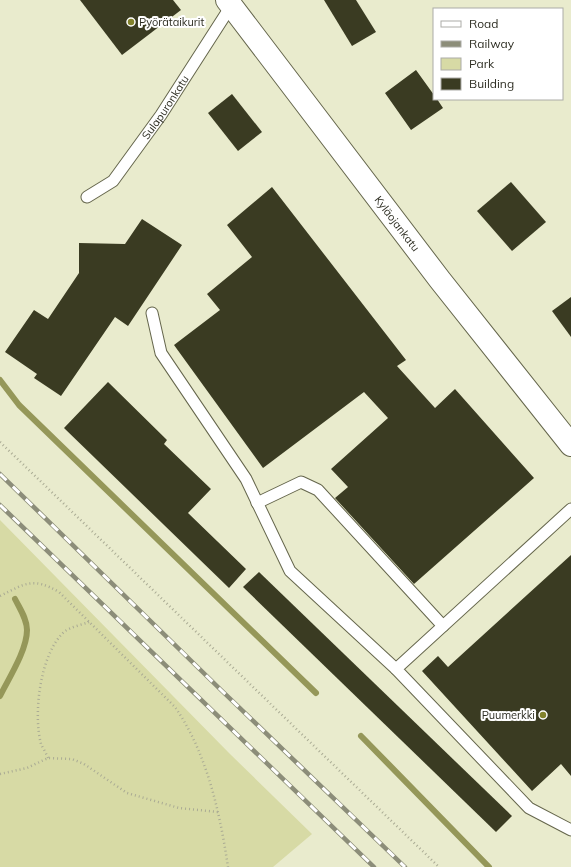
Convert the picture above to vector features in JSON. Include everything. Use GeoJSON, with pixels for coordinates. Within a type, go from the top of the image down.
{"type":"FeatureCollection","features":[{"type":"Feature","properties":{"kind":"street","name":"Kyläojankatu"},"geometry":{"type":"LineString","coordinates":[[229,3],[440,280],[571,445]]}},
{"type":"Feature","properties":{"kind":"lane","name":"Sulapuronkatu"},"geometry":{"type":"LineString","coordinates":[[87,197],[113,181],[161,115],[229,3]]}},
{"type":"Feature","properties":{"kind":"lane"},"geometry":{"type":"LineString","coordinates":[[152,313],[162,353],[246,479],[290,570],[396,668],[530,808],[571,830]]}},
{"type":"Feature","properties":{"kind":"lane"},"geometry":{"type":"LineString","coordinates":[[257,503],[301,482],[318,490],[443,626]]}},
{"type":"Feature","properties":{"kind":"lane"},"geometry":{"type":"LineString","coordinates":[[396,668],[571,509]]}},
{"type":"Feature","properties":{"kind":"path"},"geometry":{"type":"LineString","coordinates":[[0,442],[439,867]]}},
{"type":"Feature","properties":{"kind":"path"},"geometry":{"type":"LineString","coordinates":[[0,596],[25,584],[40,583],[63,595],[175,707],[188,726],[200,756],[218,812],[228,867]]}},
{"type":"Feature","properties":{"kind":"path"},"geometry":{"type":"LineString","coordinates":[[48,758],[41,744],[39,720],[39,692],[46,664],[54,642],[65,631],[89,622]]}},
{"type":"Feature","properties":{"kind":"path"},"geometry":{"type":"LineString","coordinates":[[0,774],[27,768],[48,758],[72,759],[84,764],[127,793],[159,804],[191,810],[218,812]]}},
{"type":"Feature","properties":{"kind":"green space"},"geometry":{"type":"Polygon","coordinates":[[[0,520],[229,753],[312,834],[273,867],[0,867],[0,520]]]}},
{"type":"Feature","properties":{"kind":"building"},"geometry":{"type":"Polygon","coordinates":[[[80,0],[173,0],[181,10],[122,55],[80,0]]]}},
{"type":"Feature","properties":{"kind":"building"},"geometry":{"type":"Polygon","coordinates":[[[324,0],[356,0],[376,32],[352,46],[324,0]]]}},
{"type":"Feature","properties":{"kind":"building"},"geometry":{"type":"Polygon","coordinates":[[[416,70],[433,94],[433,100],[438,100],[443,108],[411,130],[385,93],[416,70]]]}},
{"type":"Feature","properties":{"kind":"building"},"geometry":{"type":"Polygon","coordinates":[[[232,94],[262,132],[238,151],[208,113],[232,94]]]}},
{"type":"Feature","properties":{"kind":"building"},"geometry":{"type":"Polygon","coordinates":[[[511,182],[546,222],[512,251],[477,211],[511,182]]]}},
{"type":"Feature","properties":{"kind":"building"},"geometry":{"type":"Polygon","coordinates":[[[272,187],[406,360],[397,366],[435,408],[455,389],[534,478],[414,584],[335,498],[348,487],[331,469],[388,418],[364,392],[263,468],[174,345],[220,310],[207,294],[252,257],[227,225],[272,187]]]}},
{"type":"Feature","properties":{"kind":"building"},"geometry":{"type":"Polygon","coordinates":[[[142,219],[182,245],[128,326],[115,317],[61,396],[34,378],[37,374],[5,352],[34,310],[48,319],[79,273],[79,243],[125,244],[142,219]]]}},
{"type":"Feature","properties":{"kind":"building"},"geometry":{"type":"Polygon","coordinates":[[[571,297],[571,337],[552,311],[571,297]]]}},
{"type":"Feature","properties":{"kind":"building"},"geometry":{"type":"Polygon","coordinates":[[[108,382],[167,440],[164,444],[211,489],[188,513],[246,569],[229,588],[64,428],[108,382]]]}},
{"type":"Feature","properties":{"kind":"building","name":"Puumerkki"},"geometry":{"type":"Polygon","coordinates":[[[571,555],[571,776],[561,764],[532,791],[422,671],[438,656],[448,667],[571,555]]]}},
{"type":"Feature","properties":{"kind":"building"},"geometry":{"type":"Polygon","coordinates":[[[259,572],[512,816],[496,832],[243,587],[259,572]]]}},
{"type":"Feature","properties":{"kind":"waterway"},"geometry":{"type":"LineString","coordinates":[[0,380],[19,405],[316,693]]}},
{"type":"Feature","properties":{"kind":"waterway"},"geometry":{"type":"LineString","coordinates":[[0,696],[17,664],[26,638],[26,622],[15,599]]}},
{"type":"Feature","properties":{"kind":"waterway"},"geometry":{"type":"LineString","coordinates":[[361,736],[489,867]]}},
{"type":"Feature","properties":{"kind":"railway"},"geometry":{"type":"LineString","coordinates":[[0,474],[405,867]]}},
{"type":"Feature","properties":{"kind":"railway"},"geometry":{"type":"LineString","coordinates":[[0,505],[374,867]]}},
{"type":"Feature","properties":{"kind":"place","name":"Pyörätaikurit"},"geometry":{"type":"Point","coordinates":[131,22]}},
{"type":"Feature","properties":{"kind":"place","name":"Puumerkki"},"geometry":{"type":"Point","coordinates":[543,715]}}]}
